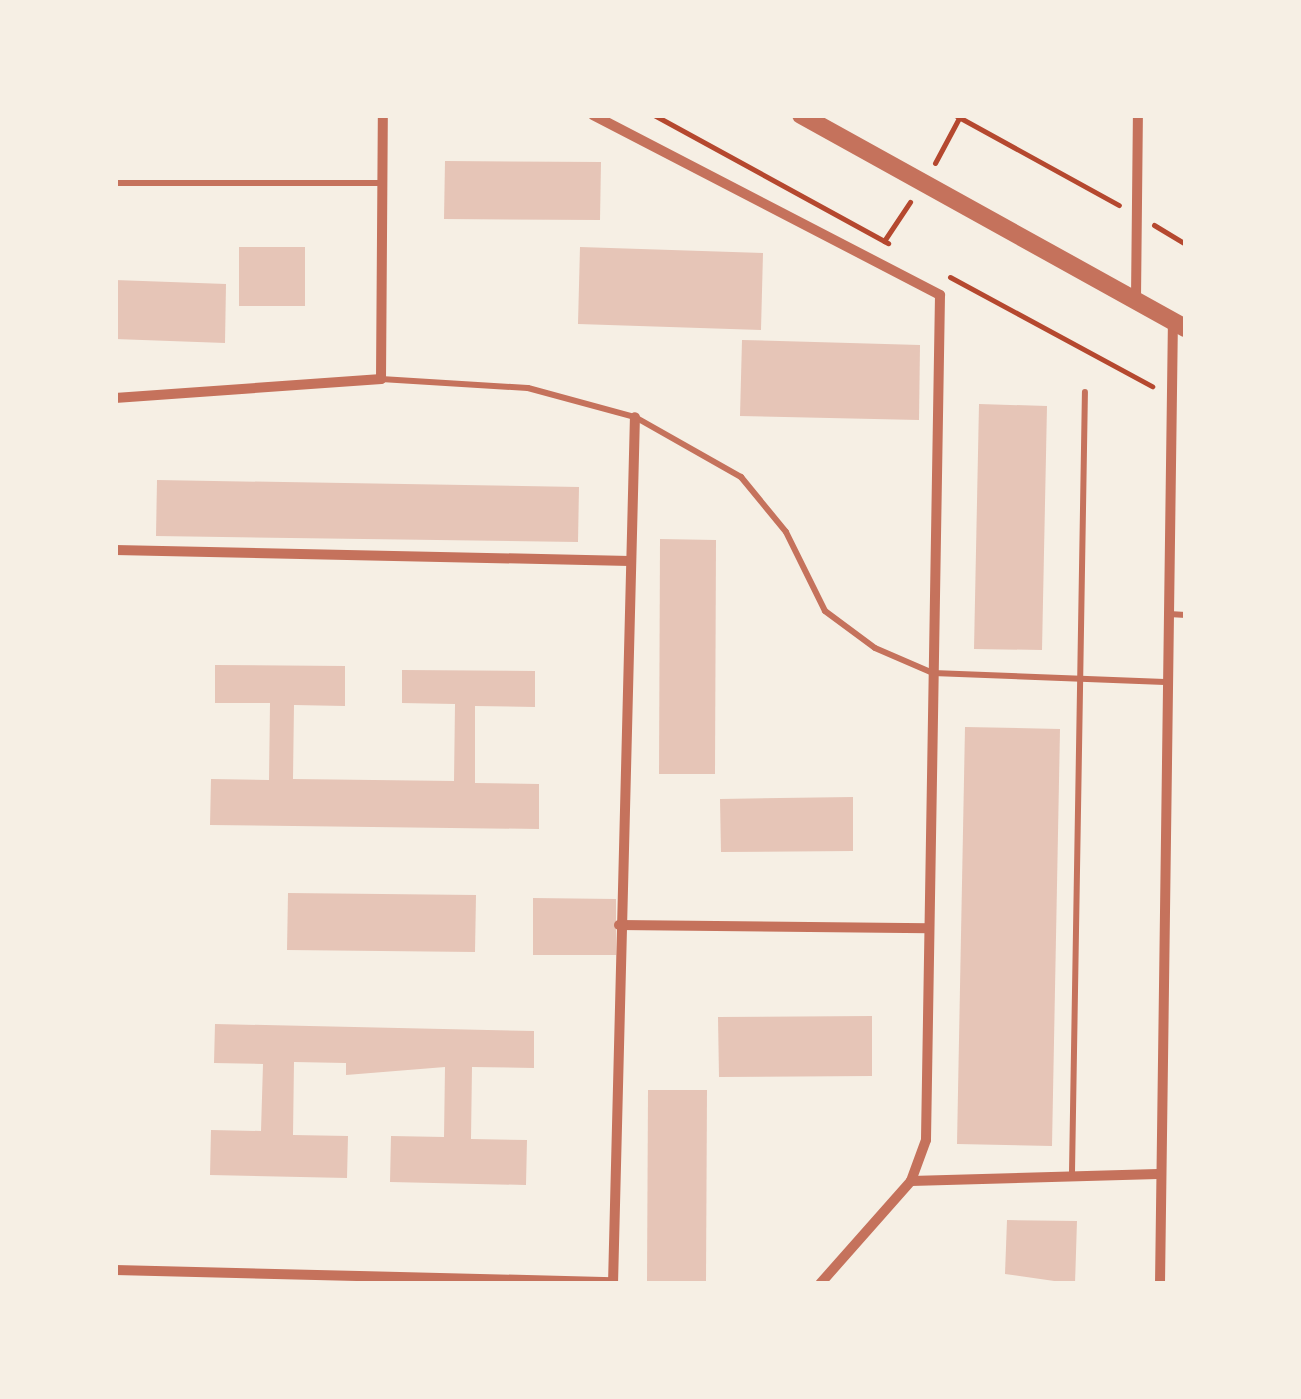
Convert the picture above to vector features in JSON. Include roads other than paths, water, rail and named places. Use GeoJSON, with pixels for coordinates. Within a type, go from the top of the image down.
{"type":"FeatureCollection","features":[{"type":"Feature","properties":{"kind":"street"},"geometry":{"type":"LineString","coordinates":[[115,398],[380,379],[383,115]]}},
{"type":"Feature","properties":{"kind":"street"},"geometry":{"type":"LineString","coordinates":[[592,115],[940,295],[926,1140],[911,1181],[820,1284]]}},
{"type":"Feature","properties":{"kind":"street"},"geometry":{"type":"LineString","coordinates":[[801,115],[1180,325],[1165,682],[1160,1284]]}},
{"type":"Feature","properties":{"kind":"street"},"geometry":{"type":"LineString","coordinates":[[1136,298],[1138,115]]}},
{"type":"Feature","properties":{"kind":"street"},"geometry":{"type":"LineString","coordinates":[[115,1270],[613,1283],[619,925],[635,418]]}},
{"type":"Feature","properties":{"kind":"street"},"geometry":{"type":"LineString","coordinates":[[115,550],[630,561]]}},
{"type":"Feature","properties":{"kind":"street"},"geometry":{"type":"LineString","coordinates":[[619,925],[929,928]]}},
{"type":"Feature","properties":{"kind":"street"},"geometry":{"type":"LineString","coordinates":[[911,1181],[1072,1172],[1158,1174]]}},
{"type":"Feature","properties":{"kind":"lane"},"geometry":{"type":"LineString","coordinates":[[115,183],[382,183]]}},
{"type":"Feature","properties":{"kind":"lane"},"geometry":{"type":"LineString","coordinates":[[380,379],[528,388],[635,418],[741,477],[786,532],[825,610],[875,648],[934,673],[1086,684],[1165,682]]}},
{"type":"Feature","properties":{"kind":"lane"},"geometry":{"type":"LineString","coordinates":[[1072,1172],[1086,684],[1084,392]]}},
{"type":"Feature","properties":{"kind":"lane"},"geometry":{"type":"LineString","coordinates":[[1168,614],[1186,614]]}}]}
